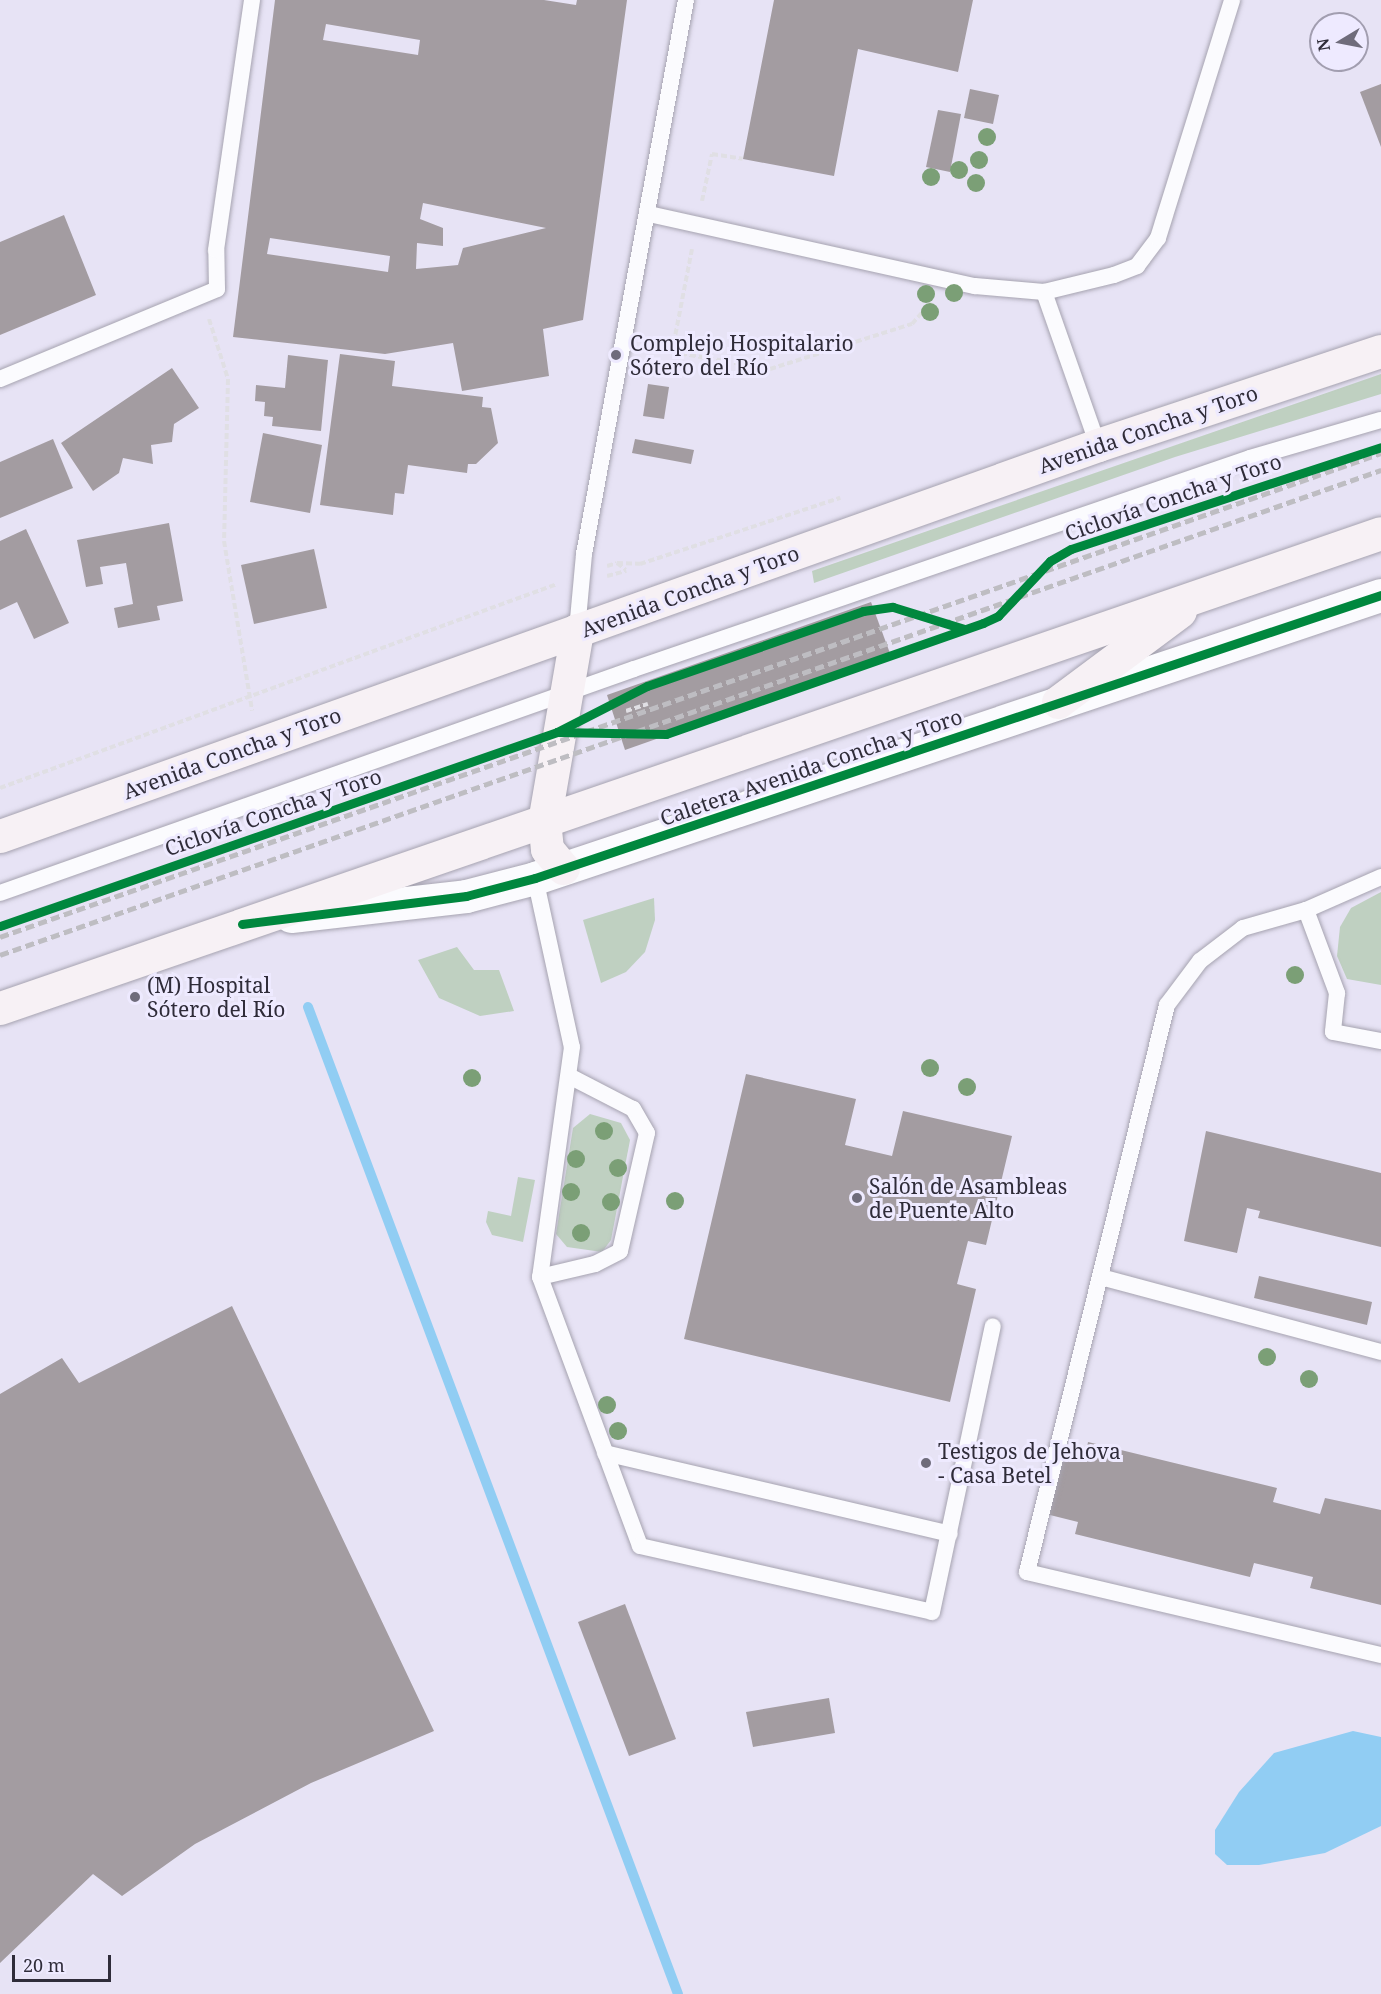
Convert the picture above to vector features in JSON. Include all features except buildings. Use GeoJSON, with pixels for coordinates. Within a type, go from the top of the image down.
{"type":"FeatureCollection","features":[{"type":"Feature","properties":{"kind":"main road","name":"Avenida Concha y Toro"},"geometry":{"type":"LineString","coordinates":[[0,836],[1098,445],[1381,351]]}},
{"type":"Feature","properties":{"kind":"main road"},"geometry":{"type":"LineString","coordinates":[[0,1008],[1381,533]]}},
{"type":"Feature","properties":{"kind":"main road"},"geometry":{"type":"LineString","coordinates":[[1058,702],[1200,596]]}},
{"type":"Feature","properties":{"kind":"main road"},"geometry":{"type":"LineString","coordinates":[[549,873],[544,822],[563,693],[577,630]]}},
{"type":"Feature","properties":{"kind":"street","name":"Caletera Avenida Concha y Toro"},"geometry":{"type":"LineString","coordinates":[[242,924],[466,896],[549,873],[1381,595]]}},
{"type":"Feature","properties":{"kind":"lane"},"geometry":{"type":"LineString","coordinates":[[0,379],[200,298],[218,283],[216,250],[252,0]]}},
{"type":"Feature","properties":{"kind":"lane"},"geometry":{"type":"LineString","coordinates":[[577,630],[581,575],[649,214],[686,0]]}},
{"type":"Feature","properties":{"kind":"lane"},"geometry":{"type":"LineString","coordinates":[[649,214],[951,279],[1044,292],[1114,275],[1149,254],[1166,217],[1232,0]]}},
{"type":"Feature","properties":{"kind":"lane"},"geometry":{"type":"LineString","coordinates":[[1044,292],[1098,445]]}},
{"type":"Feature","properties":{"kind":"lane"},"geometry":{"type":"LineString","coordinates":[[0,893],[563,693],[1250,458],[1381,420]]}},
{"type":"Feature","properties":{"kind":"lane"},"geometry":{"type":"LineString","coordinates":[[549,873],[572,1047],[571,1077],[540,1277],[640,1546],[932,1612],[993,1326]]}},
{"type":"Feature","properties":{"kind":"lane"},"geometry":{"type":"LineString","coordinates":[[1381,877],[1306,910],[1243,928],[1200,961],[1167,1005],[1027,1572],[1381,1655]]}},
{"type":"Feature","properties":{"kind":"lane"},"geometry":{"type":"LineString","coordinates":[[1306,910],[1337,993],[1333,1032],[1381,1041]]}},
{"type":"Feature","properties":{"kind":"lane"},"geometry":{"type":"LineString","coordinates":[[540,1277],[595,1264],[620,1251],[647,1133],[633,1109],[571,1077]]}},
{"type":"Feature","properties":{"kind":"lane"},"geometry":{"type":"LineString","coordinates":[[1101,1277],[1381,1352]]}},
{"type":"Feature","properties":{"kind":"lane"},"geometry":{"type":"LineString","coordinates":[[605,1453],[950,1534]]}},
{"type":"Feature","properties":{"kind":"path"},"geometry":{"type":"LineString","coordinates":[[672,352],[770,369],[912,324],[951,279]]}},
{"type":"Feature","properties":{"kind":"path"},"geometry":{"type":"LineString","coordinates":[[200,298],[228,380],[224,541],[248,696],[260,744]]}},
{"type":"Feature","properties":{"kind":"path"},"geometry":{"type":"LineString","coordinates":[[605,577],[627,570]]}},
{"type":"Feature","properties":{"kind":"path"},"geometry":{"type":"LineString","coordinates":[[0,788],[581,575]]}},
{"type":"Feature","properties":{"kind":"path"},"geometry":{"type":"LineString","coordinates":[[626,711],[648,704]]}},
{"type":"Feature","properties":{"kind":"green space"},"geometry":{"type":"Polygon","coordinates":[[[1381,374],[1381,394],[1175,457],[814,583],[812,571],[1381,374]]]}},
{"type":"Feature","properties":{"kind":"green space"},"geometry":{"type":"Polygon","coordinates":[[[1381,892],[1381,985],[1347,979],[1337,956],[1340,927],[1351,908],[1381,892]]]}},
{"type":"Feature","properties":{"kind":"green space"},"geometry":{"type":"Polygon","coordinates":[[[654,898],[655,920],[645,952],[626,972],[601,983],[583,920],[654,898]]]}},
{"type":"Feature","properties":{"kind":"green space"},"geometry":{"type":"Polygon","coordinates":[[[457,947],[474,970],[499,970],[514,1011],[480,1016],[439,998],[418,960],[457,947]]]}},
{"type":"Feature","properties":{"kind":"green space"},"geometry":{"type":"Polygon","coordinates":[[[590,1114],[621,1123],[630,1140],[611,1240],[602,1252],[567,1247],[556,1234],[573,1128],[590,1114]]]}},
{"type":"Feature","properties":{"kind":"green space"},"geometry":{"type":"Polygon","coordinates":[[[518,1177],[535,1180],[523,1242],[492,1235],[486,1222],[488,1211],[511,1216],[518,1177]]]}},
{"type":"Feature","properties":{"kind":"water"},"geometry":{"type":"Polygon","coordinates":[[[1353,1731],[1381,1737],[1381,1826],[1325,1853],[1259,1865],[1227,1865],[1215,1854],[1215,1830],[1239,1792],[1274,1753],[1353,1731]]]}},
{"type":"Feature","properties":{"kind":"waterway"},"geometry":{"type":"LineString","coordinates":[[308,1007],[678,1994]]}},
{"type":"Feature","properties":{"kind":"railway"},"geometry":{"type":"LineString","coordinates":[[0,937],[1381,453]]}},
{"type":"Feature","properties":{"kind":"railway"},"geometry":{"type":"LineString","coordinates":[[0,955],[1381,470]]}},
{"type":"Feature","properties":{"kind":"cycle path","name":"Ciclovía Concha y Toro"},"geometry":{"type":"LineString","coordinates":[[557,732],[666,734],[983,623],[998,616],[1050,561],[1071,549],[1381,447]]}},
{"type":"Feature","properties":{"kind":"cycle path"},"geometry":{"type":"LineString","coordinates":[[242,924],[466,896],[535,878],[1381,595]]}},
{"type":"Feature","properties":{"kind":"cycle path","name":"Ciclovía Concha y Toro"},"geometry":{"type":"LineString","coordinates":[[0,926],[557,732],[647,686],[863,611],[893,607],[964,629]]}},
{"type":"Feature","properties":{"kind":"place","name":"Complejo Hospitalario Sótero del Río"},"geometry":{"type":"Point","coordinates":[616,355]}},
{"type":"Feature","properties":{"kind":"place","name":"(M) Hospital Sótero del Río"},"geometry":{"type":"Point","coordinates":[135,997]}},
{"type":"Feature","properties":{"kind":"place","name":"Salón de Asambleas de Puente Alto"},"geometry":{"type":"Point","coordinates":[857,1198]}},
{"type":"Feature","properties":{"kind":"place","name":"Testigos de Jehova - Casa Betel"},"geometry":{"type":"Point","coordinates":[926,1463]}}]}
